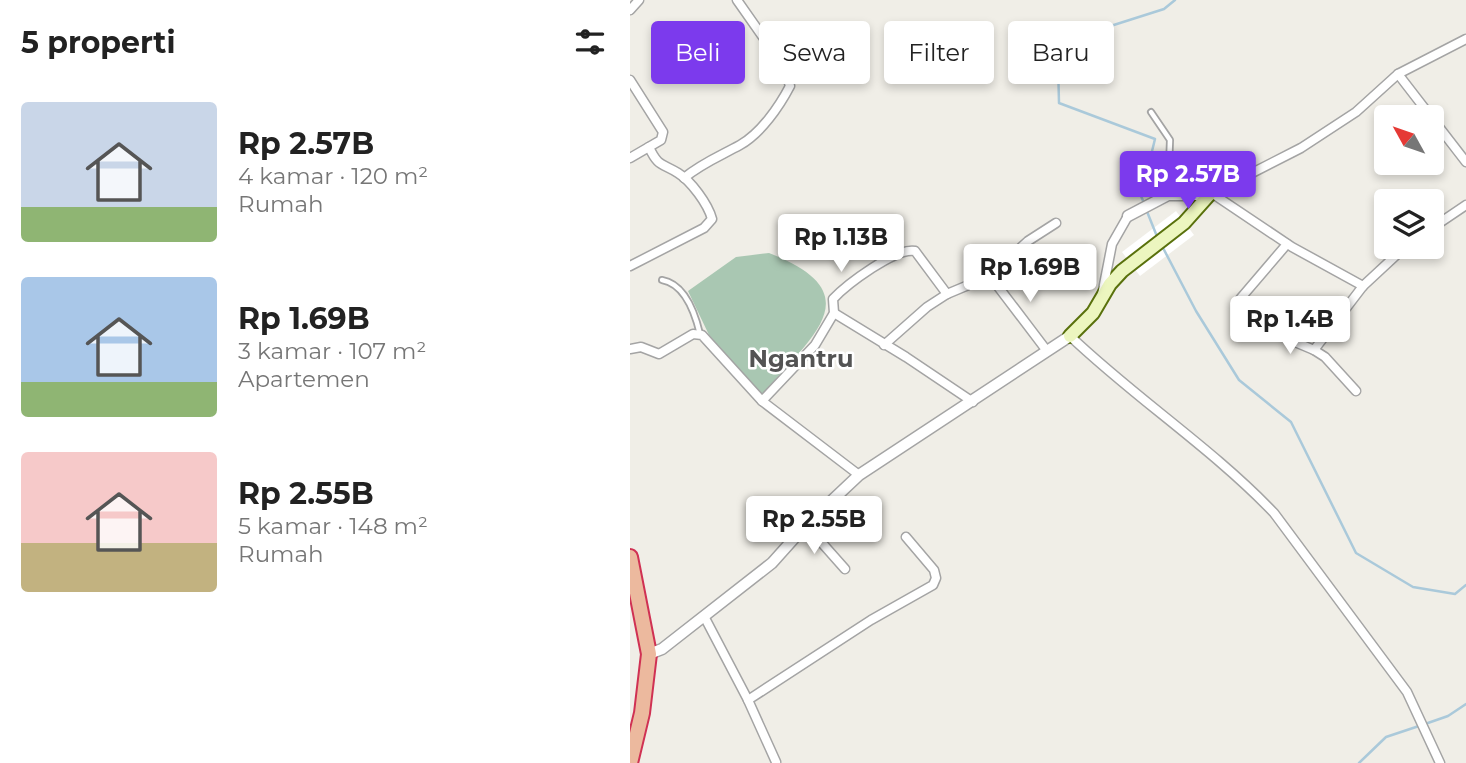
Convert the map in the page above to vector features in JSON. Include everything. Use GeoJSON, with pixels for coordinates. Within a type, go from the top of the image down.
{"type":"FeatureCollection","features":[{"type":"Feature","properties":{"kind":"highway"},"geometry":{"type":"LineString","coordinates":[[630,557],[649,654],[642,713],[630,763]]}},
{"type":"Feature","properties":{"kind":"main road"},"geometry":{"type":"LineString","coordinates":[[1070,336],[1093,313],[1101,297],[1131,263],[1184,223],[1211,195]]}},
{"type":"Feature","properties":{"kind":"street"},"geometry":{"type":"LineString","coordinates":[[630,10],[639,0]]}},
{"type":"Feature","properties":{"kind":"street"},"geometry":{"type":"LineString","coordinates":[[684,178],[701,163],[751,137],[772,114],[790,86],[784,66],[737,0]]}},
{"type":"Feature","properties":{"kind":"street"},"geometry":{"type":"LineString","coordinates":[[1101,297],[1107,260],[1128,216],[1164,197],[1211,195],[1318,138],[1356,112],[1398,74],[1466,39]]}},
{"type":"Feature","properties":{"kind":"street"},"geometry":{"type":"LineString","coordinates":[[1398,74],[1466,162]]}},
{"type":"Feature","properties":{"kind":"street"},"geometry":{"type":"LineString","coordinates":[[630,80],[663,132],[661,140],[630,158]]}},
{"type":"Feature","properties":{"kind":"street"},"geometry":{"type":"LineString","coordinates":[[630,266],[710,223],[709,210],[684,178],[660,166],[649,148]]}},
{"type":"Feature","properties":{"kind":"street"},"geometry":{"type":"LineString","coordinates":[[1211,195],[1287,244],[1363,286]]}},
{"type":"Feature","properties":{"kind":"street"},"geometry":{"type":"LineString","coordinates":[[1444,220],[1466,205]]}},
{"type":"Feature","properties":{"kind":"street"},"geometry":{"type":"LineString","coordinates":[[884,345],[908,321],[947,294],[990,276],[1028,241],[1056,222]]}},
{"type":"Feature","properties":{"kind":"street"},"geometry":{"type":"LineString","coordinates":[[1287,244],[1240,299],[1295,342],[1325,357],[1356,391]]}},
{"type":"Feature","properties":{"kind":"street"},"geometry":{"type":"LineString","coordinates":[[947,294],[915,251],[909,250],[880,263],[840,292],[832,305],[834,313],[973,402]]}},
{"type":"Feature","properties":{"kind":"street"},"geometry":{"type":"LineString","coordinates":[[1314,350],[1363,286],[1392,259]]}},
{"type":"Feature","properties":{"kind":"street"},"geometry":{"type":"LineString","coordinates":[[990,276],[1047,351]]}},
{"type":"Feature","properties":{"kind":"street"},"geometry":{"type":"LineString","coordinates":[[762,401],[815,345],[834,313]]}},
{"type":"Feature","properties":{"kind":"street"},"geometry":{"type":"LineString","coordinates":[[630,349],[641,347],[659,354],[693,334],[700,334],[710,341],[762,401],[859,475]]}},
{"type":"Feature","properties":{"kind":"street"},"geometry":{"type":"LineString","coordinates":[[649,654],[662,649],[705,618],[772,563],[806,525],[859,475],[1070,336],[1140,400],[1250,488],[1275,513],[1408,692],[1440,763]]}},
{"type":"Feature","properties":{"kind":"street"},"geometry":{"type":"LineString","coordinates":[[806,525],[845,569]]}},
{"type":"Feature","properties":{"kind":"street"},"geometry":{"type":"LineString","coordinates":[[748,700],[871,620],[933,585],[936,578],[933,569],[906,537]]}},
{"type":"Feature","properties":{"kind":"street"},"geometry":{"type":"LineString","coordinates":[[705,618],[748,700],[776,762]]}},
{"type":"Feature","properties":{"kind":"lane"},"geometry":{"type":"LineString","coordinates":[[1151,112],[1170,140],[1164,197]]}},
{"type":"Feature","properties":{"kind":"lane"},"geometry":{"type":"LineString","coordinates":[[662,279],[671,281],[683,293],[697,321],[700,334]]}},
{"type":"Feature","properties":{"kind":"green space"},"geometry":{"type":"Polygon","coordinates":[[[769,253],[801,269],[819,284],[826,301],[823,318],[813,336],[762,395],[709,335],[688,291],[736,257],[769,253]]]}},
{"type":"Feature","properties":{"kind":"pier"},"geometry":{"type":"Polygon","coordinates":[[[1176,211],[1194,235],[1140,276],[1122,252],[1176,211]]]}},
{"type":"Feature","properties":{"kind":"waterway"},"geometry":{"type":"LineString","coordinates":[[1144,203],[1141,196],[1155,139],[1059,103],[1058,63],[1098,30],[1164,9],[1175,0]]}},
{"type":"Feature","properties":{"kind":"waterway"},"geometry":{"type":"LineString","coordinates":[[1146,209],[1158,239]]}},
{"type":"Feature","properties":{"kind":"waterway"},"geometry":{"type":"LineString","coordinates":[[1161,244],[1196,311],[1239,380],[1291,422],[1356,553],[1413,587],[1455,594],[1466,585]]}},
{"type":"Feature","properties":{"kind":"waterway"},"geometry":{"type":"LineString","coordinates":[[1425,724],[1448,716],[1466,704]]}},
{"type":"Feature","properties":{"kind":"waterway"},"geometry":{"type":"LineString","coordinates":[[1359,763],[1386,737],[1419,726]]}},
{"type":"Feature","properties":{"kind":"district","name":"Ngantru"},"geometry":{"type":"Point","coordinates":[801,358]}}]}
